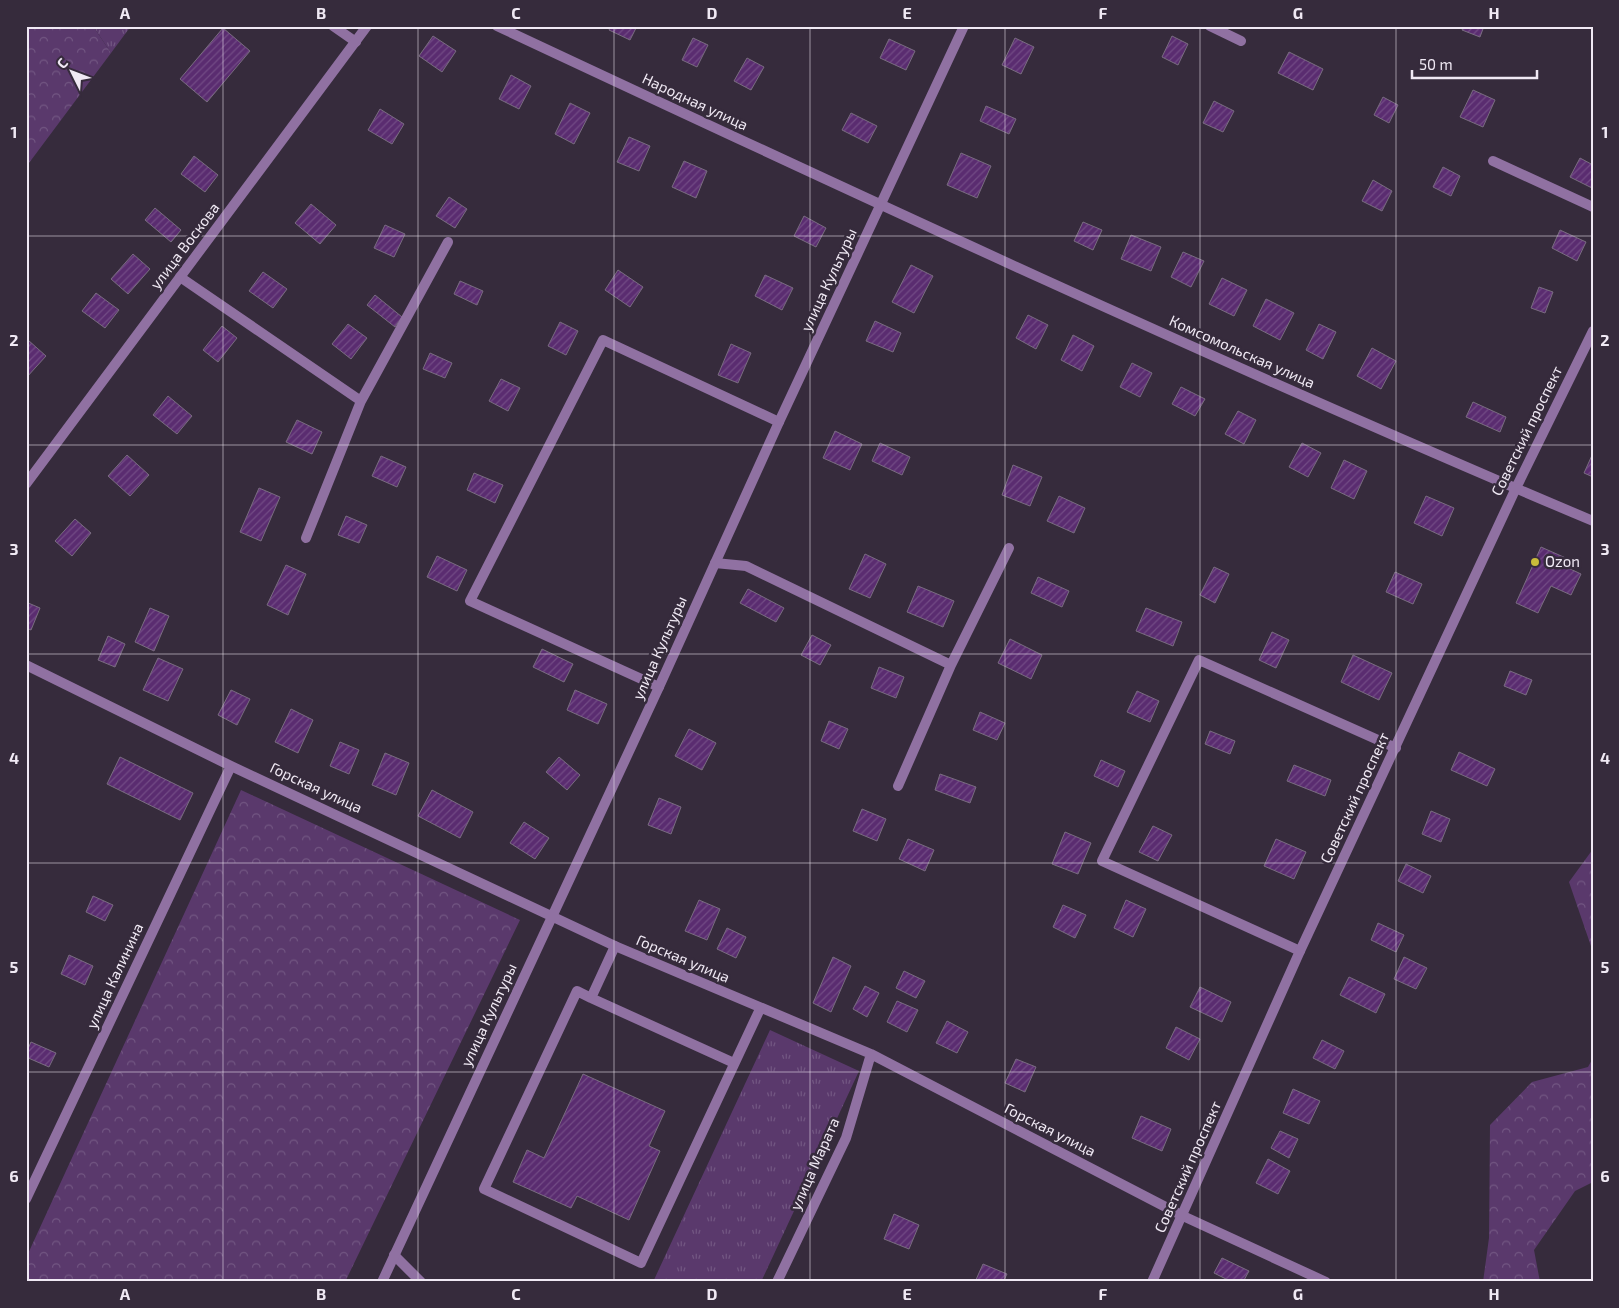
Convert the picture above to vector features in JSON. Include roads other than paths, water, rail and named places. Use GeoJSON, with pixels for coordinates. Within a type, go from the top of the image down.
{"type":"FeatureCollection","features":[{"type":"Feature","properties":{"kind":"street"},"geometry":{"type":"LineString","coordinates":[[333,26],[356,42]]}},
{"type":"Feature","properties":{"kind":"street","name":"улица Воскова"},"geometry":{"type":"LineString","coordinates":[[26,484],[367,26]]}},
{"type":"Feature","properties":{"kind":"street","name":"Народная улица"},"geometry":{"type":"LineString","coordinates":[[497,26],[881,206]]}},
{"type":"Feature","properties":{"kind":"street","name":"улица Культуры"},"geometry":{"type":"LineString","coordinates":[[382,1282],[964,26]]}},
{"type":"Feature","properties":{"kind":"street"},"geometry":{"type":"LineString","coordinates":[[1210,26],[1241,41]]}},
{"type":"Feature","properties":{"kind":"street"},"geometry":{"type":"LineString","coordinates":[[1493,160],[1593,207]]}},
{"type":"Feature","properties":{"kind":"street","name":"Комсомольская улица"},"geometry":{"type":"LineString","coordinates":[[881,206],[1367,425],[1593,521]]}},
{"type":"Feature","properties":{"kind":"street"},"geometry":{"type":"LineString","coordinates":[[306,538],[361,401],[448,242]]}},
{"type":"Feature","properties":{"kind":"street"},"geometry":{"type":"LineString","coordinates":[[180,277],[361,401]]}},
{"type":"Feature","properties":{"kind":"street","name":"Советский проспект"},"geometry":{"type":"LineString","coordinates":[[1152,1282],[1300,951],[1516,488],[1593,331]]}},
{"type":"Feature","properties":{"kind":"street"},"geometry":{"type":"LineString","coordinates":[[659,687],[470,600],[603,340],[779,422]]}},
{"type":"Feature","properties":{"kind":"street"},"geometry":{"type":"LineString","coordinates":[[898,786],[951,665],[1009,548]]}},
{"type":"Feature","properties":{"kind":"street"},"geometry":{"type":"LineString","coordinates":[[715,563],[746,566],[951,665]]}},
{"type":"Feature","properties":{"kind":"street"},"geometry":{"type":"LineString","coordinates":[[1300,951],[1102,861],[1199,660],[1396,748]]}},
{"type":"Feature","properties":{"kind":"street","name":"Горская улица"},"geometry":{"type":"LineString","coordinates":[[26,665],[231,766],[615,946],[760,1009],[871,1054],[1183,1216],[1326,1282]]}},
{"type":"Feature","properties":{"kind":"street","name":"улица Калинина"},"geometry":{"type":"LineString","coordinates":[[26,1200],[231,766]]}},
{"type":"Feature","properties":{"kind":"street"},"geometry":{"type":"LineString","coordinates":[[591,998],[615,946]]}},
{"type":"Feature","properties":{"kind":"street"},"geometry":{"type":"LineString","coordinates":[[734,1063],[577,991],[484,1189],[641,1262],[760,1009]]}},
{"type":"Feature","properties":{"kind":"street","name":"улица Марата"},"geometry":{"type":"LineString","coordinates":[[777,1282],[846,1138],[871,1054]]}},
{"type":"Feature","properties":{"kind":"street"},"geometry":{"type":"LineString","coordinates":[[394,1255],[418,1280]]}},
{"type":"Feature","properties":{"kind":"place","name":"Ozon"},"geometry":{"type":"Point","coordinates":[1535,562]}}]}
